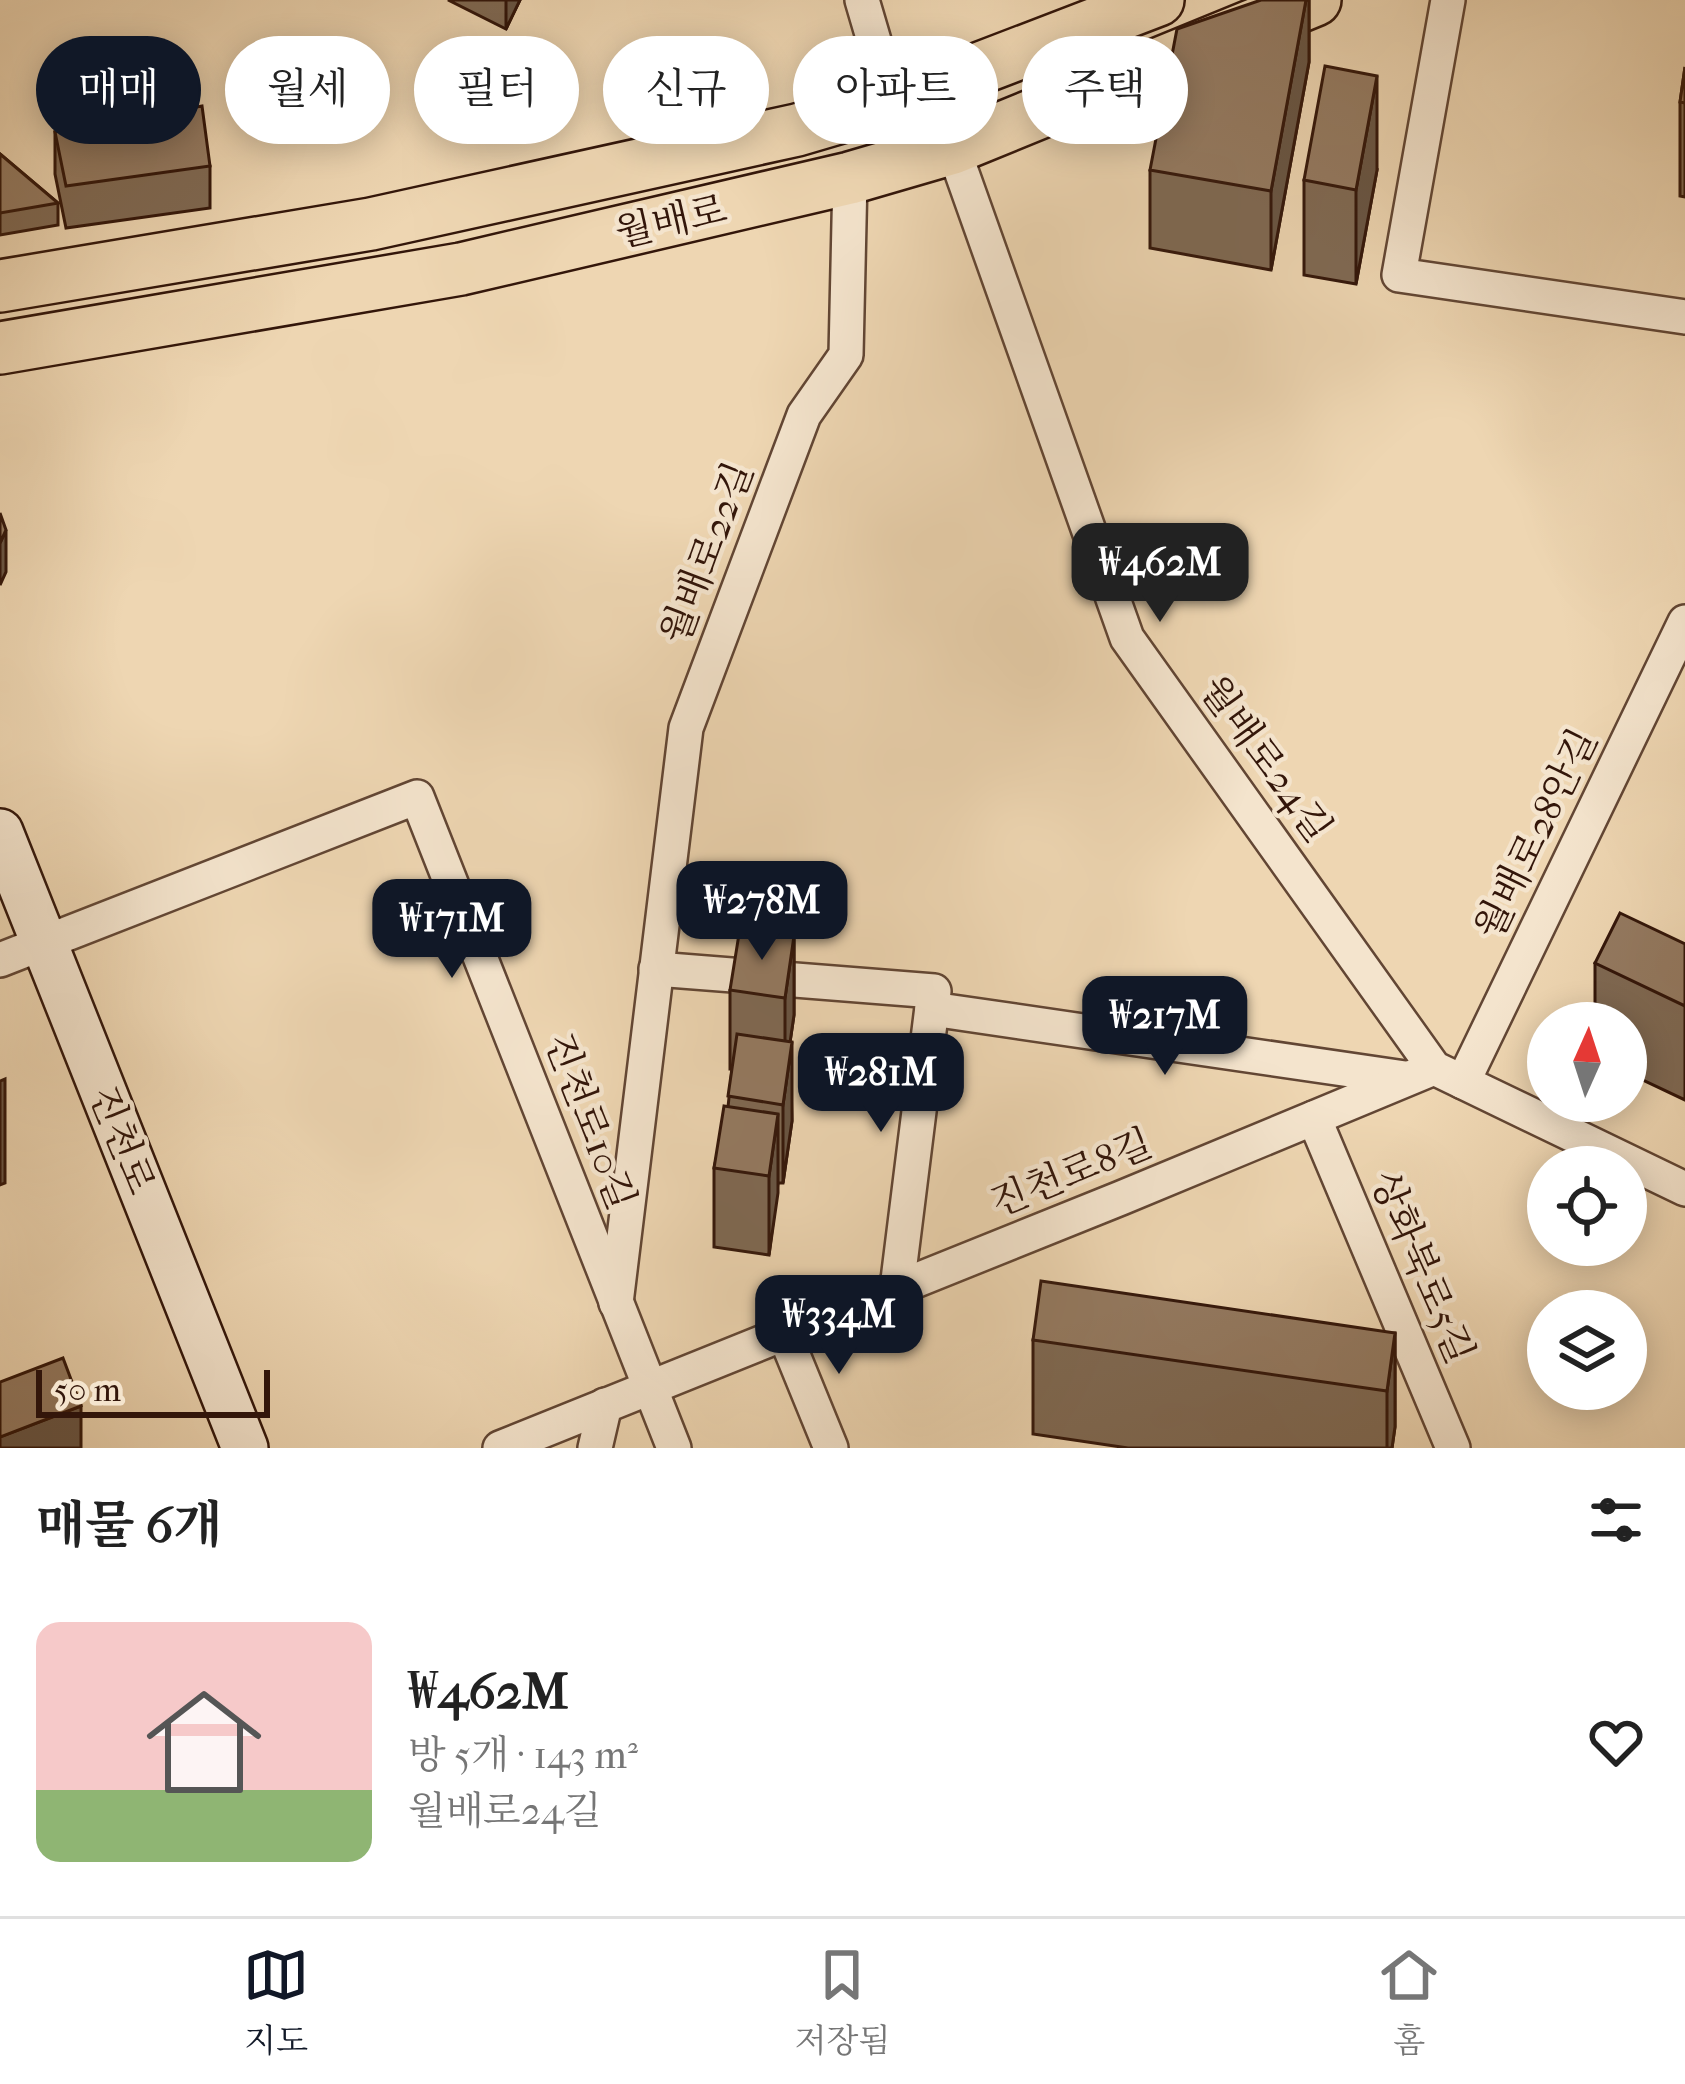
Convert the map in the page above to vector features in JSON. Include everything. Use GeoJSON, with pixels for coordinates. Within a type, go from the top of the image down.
{"type":"FeatureCollection","features":[{"type":"Feature","properties":{"kind":"main road","name":"월배로"},"geometry":{"type":"LineString","coordinates":[[998,61],[1158,0]]}},
{"type":"Feature","properties":{"kind":"main road","name":"월배로"},"geometry":{"type":"LineString","coordinates":[[0,348],[461,269],[850,178],[953,148],[1315,0]]}},
{"type":"Feature","properties":{"kind":"main road","name":"월배로"},"geometry":{"type":"LineString","coordinates":[[0,286],[370,224],[793,131]]}},
{"type":"Feature","properties":{"kind":"main road","name":"진천로"},"geometry":{"type":"LineString","coordinates":[[0,832],[245,1448]]}},
{"type":"Feature","properties":{"kind":"street"},"geometry":{"type":"LineString","coordinates":[[862,0],[873,36]]}},
{"type":"Feature","properties":{"kind":"street"},"geometry":{"type":"LineString","coordinates":[[1448,0],[1399,275],[1685,317]]}},
{"type":"Feature","properties":{"kind":"street","name":"월배로24길"},"geometry":{"type":"LineString","coordinates":[[953,148],[1127,638],[1435,1076],[1685,1189]]}},
{"type":"Feature","properties":{"kind":"street","name":"월배로22길"},"geometry":{"type":"LineString","coordinates":[[616,1303],[686,728],[804,415],[846,355],[850,178]]}},
{"type":"Feature","properties":{"kind":"street","name":"월배로28안길"},"geometry":{"type":"LineString","coordinates":[[1435,1076],[1685,622]]}},
{"type":"Feature","properties":{"kind":"street","name":"진천로10길"},"geometry":{"type":"LineString","coordinates":[[43,943],[417,796],[674,1448]]}},
{"type":"Feature","properties":{"kind":"street"},"geometry":{"type":"LineString","coordinates":[[0,960],[43,943]]}},
{"type":"Feature","properties":{"kind":"street"},"geometry":{"type":"LineString","coordinates":[[656,969],[933,1000],[1435,1076]]}},
{"type":"Feature","properties":{"kind":"street"},"geometry":{"type":"LineString","coordinates":[[897,1288],[933,1000]]}},
{"type":"Feature","properties":{"kind":"street","name":"진천로8길"},"geometry":{"type":"LineString","coordinates":[[500,1448],[1314,1118],[1435,1076]]}},
{"type":"Feature","properties":{"kind":"street","name":"상화북로5길"},"geometry":{"type":"LineString","coordinates":[[1314,1118],[1453,1448]]}},
{"type":"Feature","properties":{"kind":"street"},"geometry":{"type":"LineString","coordinates":[[784,1333],[832,1448]]}},
{"type":"Feature","properties":{"kind":"street"},"geometry":{"type":"LineString","coordinates":[[596,1448],[605,1405]]}},
{"type":"Feature","properties":{"kind":"building"},"geometry":{"type":"Polygon","coordinates":[[[1261,0],[1306,0],[1271,191],[1150,170],[1155,144],[1188,144],[1188,36],[1176,36],[1177,29],[1261,0]]]}},
{"type":"Feature","properties":{"kind":"building"},"geometry":{"type":"Polygon","coordinates":[[[1325,66],[1377,76],[1356,190],[1304,180],[1325,66]]]}},
{"type":"Feature","properties":{"kind":"building"},"geometry":{"type":"Polygon","coordinates":[[[201,106],[210,166],[66,186],[57,144],[201,144],[201,106]]]}},
{"type":"Feature","properties":{"kind":"building"},"geometry":{"type":"Polygon","coordinates":[[[0,154],[58,203],[0,213],[0,154]]]}},
{"type":"Feature","properties":{"kind":"building"},"geometry":{"type":"Polygon","coordinates":[[[1620,913],[1685,944],[1685,1006],[1595,963],[1620,913]]]}},
{"type":"Feature","properties":{"kind":"building"},"geometry":{"type":"Polygon","coordinates":[[[740,928],[794,936],[785,998],[730,990],[740,928]]]}},
{"type":"Feature","properties":{"kind":"building"},"geometry":{"type":"Polygon","coordinates":[[[737,1034],[792,1042],[783,1105],[728,1096],[737,1034]]]}},
{"type":"Feature","properties":{"kind":"building"},"geometry":{"type":"Polygon","coordinates":[[[724,1106],[778,1114],[769,1176],[714,1168],[724,1106]]]}},
{"type":"Feature","properties":{"kind":"building"},"geometry":{"type":"Polygon","coordinates":[[[1041,1281],[1395,1333],[1387,1391],[1033,1340],[1041,1281]]]}},
{"type":"Feature","properties":{"kind":"building"},"geometry":{"type":"Polygon","coordinates":[[[63,1358],[81,1406],[0,1437],[0,1382],[63,1358]]]}}]}
